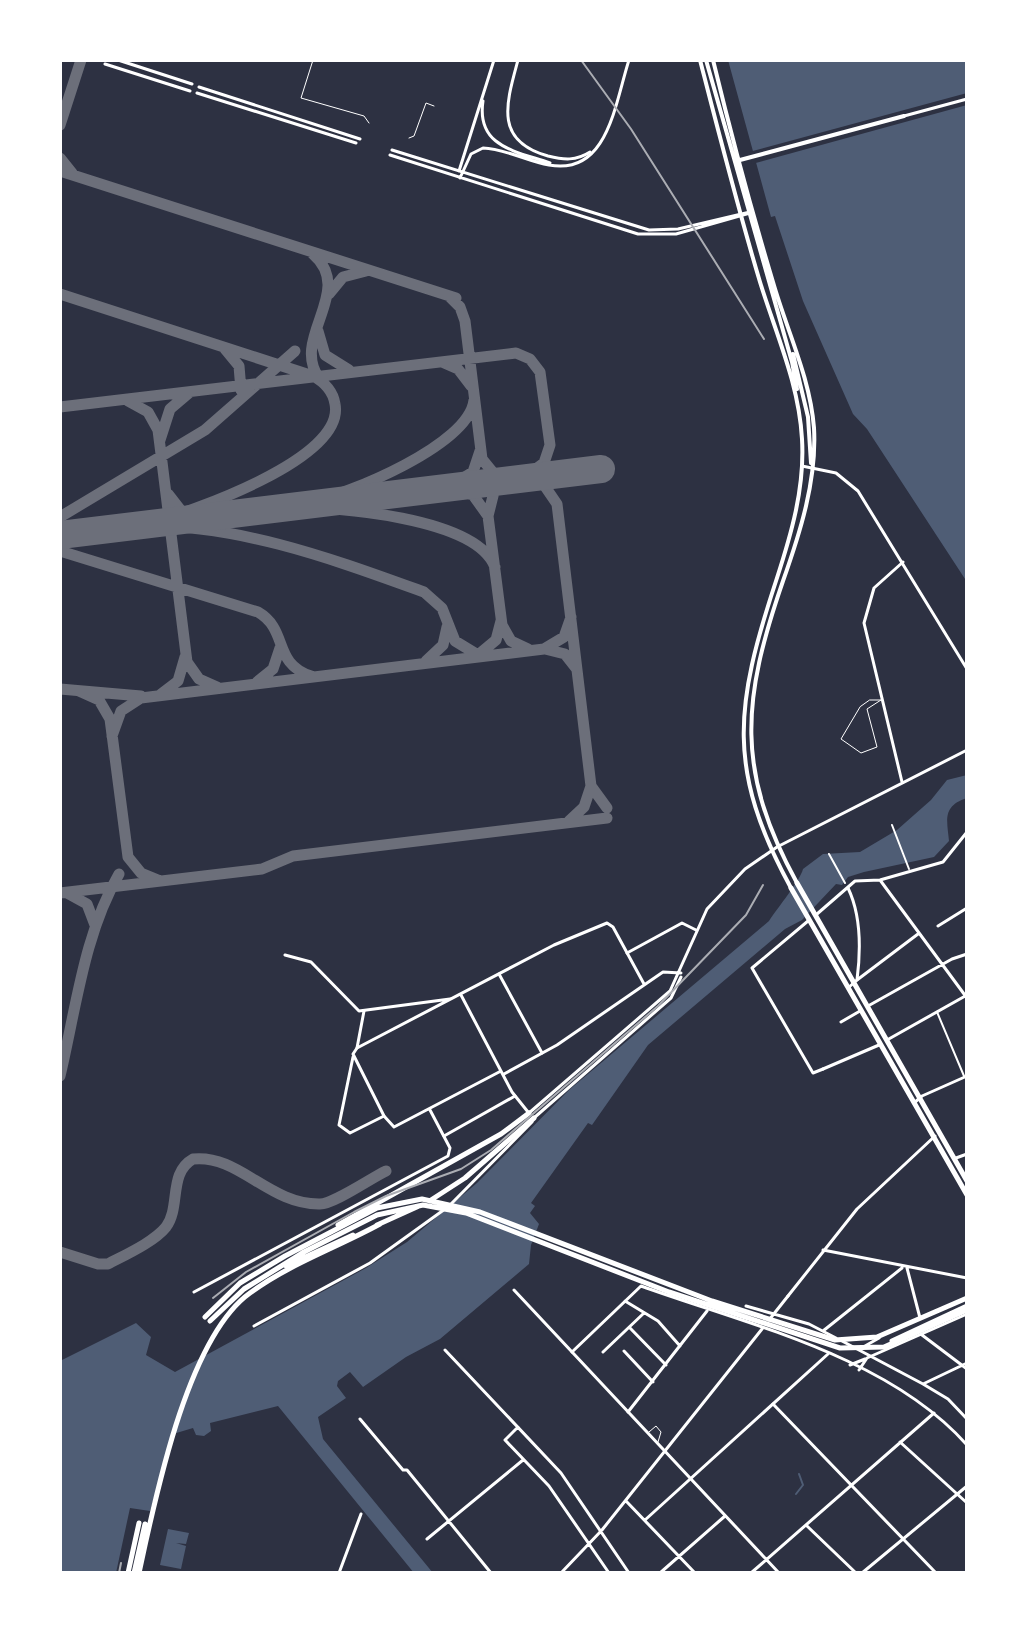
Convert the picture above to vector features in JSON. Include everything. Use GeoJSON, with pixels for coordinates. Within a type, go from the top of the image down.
{"type":"FeatureCollection","features":[{"type":"Feature","properties":{"kind":"highway"},"geometry":{"type":"LineString","coordinates":[[797,883],[811,916]]}},
{"type":"Feature","properties":{"kind":"highway"},"geometry":{"type":"LineString","coordinates":[[791,888],[867,1007],[914,1107],[967,1195]]}},
{"type":"Feature","properties":{"kind":"highway"},"geometry":{"type":"LineString","coordinates":[[853,984],[860,1011],[918,1098],[967,1181]]}},
{"type":"Feature","properties":{"kind":"highway"},"geometry":{"type":"LineString","coordinates":[[385,1208],[256,1281],[208,1319],[253,1275],[380,1199],[501,1134],[529,1113]]}},
{"type":"Feature","properties":{"kind":"highway"},"geometry":{"type":"LineString","coordinates":[[137,1573],[162,1472],[216,1329],[250,1293],[455,1185],[534,1118]]}},
{"type":"Feature","properties":{"kind":"highway"},"geometry":{"type":"LineString","coordinates":[[310,1243],[385,1208],[422,1199],[458,1205],[712,1301],[845,1345],[884,1347],[967,1304]]}},
{"type":"Feature","properties":{"kind":"highway"},"geometry":{"type":"LineString","coordinates":[[256,1281],[380,1224]]}},
{"type":"Feature","properties":{"kind":"highway"},"geometry":{"type":"LineString","coordinates":[[845,1345],[889,1333],[967,1304]]}},
{"type":"Feature","properties":{"kind":"highway"},"geometry":{"type":"LineString","coordinates":[[845,1345],[919,1329],[967,1304]]}},
{"type":"Feature","properties":{"kind":"highway"},"geometry":{"type":"LineString","coordinates":[[128,1573],[142,1524],[137,1573]]}},
{"type":"Feature","properties":{"kind":"main road"},"geometry":{"type":"LineString","coordinates":[[700,60],[741,214],[798,403]]}},
{"type":"Feature","properties":{"kind":"main road"},"geometry":{"type":"LineString","coordinates":[[706,60],[792,362],[798,403],[802,466],[794,517],[756,648],[743,706],[746,779],[753,809],[791,888]]}},
{"type":"Feature","properties":{"kind":"main road"},"geometry":{"type":"LineString","coordinates":[[713,60],[753,211],[809,391],[814,440],[801,524],[762,651],[751,705],[753,762],[763,810],[777,847],[797,883]]}},
{"type":"Feature","properties":{"kind":"main road"},"geometry":{"type":"LineString","coordinates":[[734,162],[904,116]]}},
{"type":"Feature","properties":{"kind":"main road"},"geometry":{"type":"LineString","coordinates":[[783,329],[804,395],[811,466]]}},
{"type":"Feature","properties":{"kind":"street"},"geometry":{"type":"LineString","coordinates":[[118,60],[192,84]]}},
{"type":"Feature","properties":{"kind":"street"},"geometry":{"type":"LineString","coordinates":[[460,178],[494,60]]}},
{"type":"Feature","properties":{"kind":"street"},"geometry":{"type":"LineString","coordinates":[[518,60],[508,118],[519,143],[534,152],[571,160],[587,155],[603,137]]}},
{"type":"Feature","properties":{"kind":"street"},"geometry":{"type":"LineString","coordinates":[[461,171],[473,152],[486,148],[553,165],[572,167],[586,162],[596,152],[603,137],[629,60]]}},
{"type":"Feature","properties":{"kind":"street"},"geometry":{"type":"LineString","coordinates":[[105,64],[190,91]]}},
{"type":"Feature","properties":{"kind":"street"},"geometry":{"type":"LineString","coordinates":[[199,87],[360,139]]}},
{"type":"Feature","properties":{"kind":"street"},"geometry":{"type":"LineString","coordinates":[[485,92],[482,119],[492,140],[504,148],[553,165]]}},
{"type":"Feature","properties":{"kind":"street"},"geometry":{"type":"LineString","coordinates":[[197,93],[356,143]]}},
{"type":"Feature","properties":{"kind":"street"},"geometry":{"type":"LineString","coordinates":[[904,116],[967,99]]}},
{"type":"Feature","properties":{"kind":"street"},"geometry":{"type":"LineString","coordinates":[[741,214],[676,234],[647,236],[460,178],[391,152],[649,230],[678,229],[753,211]]}},
{"type":"Feature","properties":{"kind":"street"},"geometry":{"type":"LineString","coordinates":[[802,466],[836,473],[853,485],[967,669]]}},
{"type":"Feature","properties":{"kind":"street"},"geometry":{"type":"LineString","coordinates":[[903,562],[880,579],[865,613],[865,635],[903,783]]}},
{"type":"Feature","properties":{"kind":"street"},"geometry":{"type":"LineString","coordinates":[[529,1113],[667,995],[681,973],[696,930],[725,887],[777,847],[967,750]]}},
{"type":"Feature","properties":{"kind":"street"},"geometry":{"type":"LineString","coordinates":[[892,825],[909,869]]}},
{"type":"Feature","properties":{"kind":"street"},"geometry":{"type":"LineString","coordinates":[[880,880],[966,996],[882,1043],[813,1073],[752,968],[846,886],[855,881],[880,880],[943,862],[967,832]]}},
{"type":"Feature","properties":{"kind":"street"},"geometry":{"type":"LineString","coordinates":[[829,854],[858,914],[853,984]]}},
{"type":"Feature","properties":{"kind":"street"},"geometry":{"type":"LineString","coordinates":[[938,926],[967,908]]}},
{"type":"Feature","properties":{"kind":"street"},"geometry":{"type":"LineString","coordinates":[[357,1048],[554,945],[607,923],[613,927],[644,984]]}},
{"type":"Feature","properties":{"kind":"street"},"geometry":{"type":"LineString","coordinates":[[627,953],[682,923],[696,930]]}},
{"type":"Feature","properties":{"kind":"street"},"geometry":{"type":"LineString","coordinates":[[853,984],[919,933]]}},
{"type":"Feature","properties":{"kind":"street"},"geometry":{"type":"LineString","coordinates":[[867,1007],[967,954]]}},
{"type":"Feature","properties":{"kind":"street"},"geometry":{"type":"LineString","coordinates":[[285,955],[311,962],[356,1010],[453,999]]}},
{"type":"Feature","properties":{"kind":"street"},"geometry":{"type":"LineString","coordinates":[[353,1057],[384,1116],[394,1127],[542,1053],[665,971],[681,973]]}},
{"type":"Feature","properties":{"kind":"street"},"geometry":{"type":"LineString","coordinates":[[254,1326],[348,1276],[415,1233],[475,1182],[486,1166],[529,1129],[534,1118],[671,998],[680,984],[681,973]]}},
{"type":"Feature","properties":{"kind":"street"},"geometry":{"type":"LineString","coordinates":[[499,974],[542,1053]]}},
{"type":"Feature","properties":{"kind":"street"},"geometry":{"type":"LineString","coordinates":[[461,995],[515,1096],[534,1118]]}},
{"type":"Feature","properties":{"kind":"street"},"geometry":{"type":"LineString","coordinates":[[364,1011],[339,1125],[350,1133],[384,1116]]}},
{"type":"Feature","properties":{"kind":"street"},"geometry":{"type":"LineString","coordinates":[[841,1022],[860,1011]]}},
{"type":"Feature","properties":{"kind":"street"},"geometry":{"type":"LineString","coordinates":[[937,1012],[967,1083]]}},
{"type":"Feature","properties":{"kind":"street"},"geometry":{"type":"LineString","coordinates":[[914,1107],[918,1098],[966,1077]]}},
{"type":"Feature","properties":{"kind":"street"},"geometry":{"type":"LineString","coordinates":[[444,1136],[515,1096]]}},
{"type":"Feature","properties":{"kind":"street"},"geometry":{"type":"LineString","coordinates":[[194,1292],[448,1156],[450,1148],[429,1109]]}},
{"type":"Feature","properties":{"kind":"street"},"geometry":{"type":"LineString","coordinates":[[561,1573],[592,1543],[857,1209],[938,1134]]}},
{"type":"Feature","properties":{"kind":"street"},"geometry":{"type":"LineString","coordinates":[[953,1159],[967,1154]]}},
{"type":"Feature","properties":{"kind":"street"},"geometry":{"type":"LineString","coordinates":[[823,1250],[967,1278]]}},
{"type":"Feature","properties":{"kind":"street"},"geometry":{"type":"LineString","coordinates":[[905,1268],[920,1318]]}},
{"type":"Feature","properties":{"kind":"street"},"geometry":{"type":"LineString","coordinates":[[823,1331],[905,1268]]}},
{"type":"Feature","properties":{"kind":"street"},"geometry":{"type":"LineString","coordinates":[[572,1352],[641,1286],[828,1354],[934,1413],[967,1445]]}},
{"type":"Feature","properties":{"kind":"street"},"geometry":{"type":"LineString","coordinates":[[514,1290],[779,1573]]}},
{"type":"Feature","properties":{"kind":"street"},"geometry":{"type":"LineString","coordinates":[[625,1301],[658,1321],[680,1346]]}},
{"type":"Feature","properties":{"kind":"street"},"geometry":{"type":"LineString","coordinates":[[858,1349],[920,1318],[967,1304]]}},
{"type":"Feature","properties":{"kind":"street"},"geometry":{"type":"LineString","coordinates":[[850,1365],[869,1358],[967,1304]]}},
{"type":"Feature","properties":{"kind":"street"},"geometry":{"type":"LineString","coordinates":[[746,1306],[823,1331],[948,1399],[967,1419]]}},
{"type":"Feature","properties":{"kind":"street"},"geometry":{"type":"LineString","coordinates":[[628,1412],[708,1310]]}},
{"type":"Feature","properties":{"kind":"street"},"geometry":{"type":"LineString","coordinates":[[603,1352],[644,1313]]}},
{"type":"Feature","properties":{"kind":"street"},"geometry":{"type":"LineString","coordinates":[[629,1327],[666,1365]]}},
{"type":"Feature","properties":{"kind":"street"},"geometry":{"type":"LineString","coordinates":[[919,1329],[965,1366],[923,1384]]}},
{"type":"Feature","properties":{"kind":"street"},"geometry":{"type":"LineString","coordinates":[[445,1350],[561,1473],[629,1573]]}},
{"type":"Feature","properties":{"kind":"street"},"geometry":{"type":"LineString","coordinates":[[624,1351],[653,1382]]}},
{"type":"Feature","properties":{"kind":"street"},"geometry":{"type":"LineString","coordinates":[[645,1520],[828,1354]]}},
{"type":"Feature","properties":{"kind":"street"},"geometry":{"type":"LineString","coordinates":[[859,1370],[869,1358]]}},
{"type":"Feature","properties":{"kind":"street"},"geometry":{"type":"LineString","coordinates":[[773,1404],[936,1573]]}},
{"type":"Feature","properties":{"kind":"street"},"geometry":{"type":"LineString","coordinates":[[751,1573],[934,1413]]}},
{"type":"Feature","properties":{"kind":"street"},"geometry":{"type":"LineString","coordinates":[[360,1419],[491,1573]]}},
{"type":"Feature","properties":{"kind":"street"},"geometry":{"type":"LineString","coordinates":[[517,1428],[505,1440],[549,1486],[592,1543],[609,1573]]}},
{"type":"Feature","properties":{"kind":"street"},"geometry":{"type":"LineString","coordinates":[[900,1442],[967,1503]]}},
{"type":"Feature","properties":{"kind":"street"},"geometry":{"type":"LineString","coordinates":[[427,1539],[523,1460]]}},
{"type":"Feature","properties":{"kind":"street"},"geometry":{"type":"LineString","coordinates":[[862,1573],[967,1486]]}},
{"type":"Feature","properties":{"kind":"street"},"geometry":{"type":"LineString","coordinates":[[626,1501],[695,1573]]}},
{"type":"Feature","properties":{"kind":"street"},"geometry":{"type":"LineString","coordinates":[[339,1573],[361,1514]]}},
{"type":"Feature","properties":{"kind":"street"},"geometry":{"type":"LineString","coordinates":[[660,1573],[725,1516]]}},
{"type":"Feature","properties":{"kind":"street"},"geometry":{"type":"LineString","coordinates":[[806,1525],[856,1573]]}},
{"type":"Feature","properties":{"kind":"lane"},"geometry":{"type":"LineString","coordinates":[[313,60],[301,98],[364,116],[369,123]]}},
{"type":"Feature","properties":{"kind":"lane"},"geometry":{"type":"LineString","coordinates":[[409,138],[416,133],[426,103],[434,106]]}},
{"type":"Feature","properties":{"kind":"lane"},"geometry":{"type":"LineString","coordinates":[[881,700],[867,709],[876,749],[861,753],[842,743],[841,739],[862,705],[881,700]]}},
{"type":"Feature","properties":{"kind":"lane"},"geometry":{"type":"LineString","coordinates":[[858,805],[860,811]]}},
{"type":"Feature","properties":{"kind":"lane"},"geometry":{"type":"LineString","coordinates":[[647,1433],[656,1426],[661,1432],[657,1443]]}},
{"type":"Feature","properties":{"kind":"water"},"geometry":{"type":"Polygon","coordinates":[[[728,60],[967,60],[967,582],[867,429],[853,414],[803,301],[775,216],[771,217],[728,60]]]}},
{"type":"Feature","properties":{"kind":"water"},"geometry":{"type":"Polygon","coordinates":[[[967,775],[967,798],[950,810],[947,820],[949,841],[934,857],[864,872],[848,877],[842,885],[836,884],[802,920],[785,929],[648,1045],[592,1125],[588,1123],[531,1203],[535,1206],[530,1213],[539,1224],[531,1245],[529,1264],[440,1339],[406,1357],[363,1387],[350,1372],[338,1381],[337,1386],[346,1398],[318,1417],[323,1439],[433,1573],[414,1573],[278,1406],[210,1423],[211,1431],[204,1436],[196,1435],[193,1428],[173,1434],[150,1511],[130,1508],[116,1573],[60,1573],[60,1361],[136,1323],[151,1337],[146,1355],[175,1372],[366,1268],[407,1242],[477,1183],[569,1090],[769,921],[803,869],[823,854],[860,852],[897,830],[931,800],[947,780],[967,775]]]}},
{"type":"Feature","properties":{"kind":"water"},"geometry":{"type":"Polygon","coordinates":[[[168,1529],[189,1533],[186,1544],[176,1543],[186,1546],[181,1569],[160,1565],[168,1529]]]}},
{"type":"Feature","properties":{"kind":"pier"},"geometry":{"type":"Polygon","coordinates":[[[967,93],[967,105],[752,164],[749,152],[967,93]]]}},
{"type":"Feature","properties":{"kind":"waterway"},"geometry":{"type":"LineString","coordinates":[[796,1494],[803,1485],[799,1474]]}},
{"type":"Feature","properties":{"kind":"taxiway"},"geometry":{"type":"LineString","coordinates":[[60,125],[81,60]]}},
{"type":"Feature","properties":{"kind":"taxiway"},"geometry":{"type":"LineString","coordinates":[[60,158],[72,173]]}},
{"type":"Feature","properties":{"kind":"taxiway"},"geometry":{"type":"LineString","coordinates":[[60,171],[456,298]]}},
{"type":"Feature","properties":{"kind":"taxiway"},"geometry":{"type":"LineString","coordinates":[[313,254],[324,268],[328,283],[312,347],[312,363],[319,378]]}},
{"type":"Feature","properties":{"kind":"taxiway"},"geometry":{"type":"LineString","coordinates":[[329,294],[343,277],[366,271]]}},
{"type":"Feature","properties":{"kind":"taxiway"},"geometry":{"type":"LineString","coordinates":[[60,294],[313,376],[327,387],[334,399],[332,424],[316,444],[292,463],[229,495],[148,524]]}},
{"type":"Feature","properties":{"kind":"taxiway"},"geometry":{"type":"LineString","coordinates":[[450,297],[460,307],[465,321],[482,459],[495,475],[513,480]]}},
{"type":"Feature","properties":{"kind":"taxiway"},"geometry":{"type":"LineString","coordinates":[[318,331],[325,355],[349,370]]}},
{"type":"Feature","properties":{"kind":"taxiway"},"geometry":{"type":"LineString","coordinates":[[225,349],[239,366],[241,390]]}},
{"type":"Feature","properties":{"kind":"taxiway"},"geometry":{"type":"LineString","coordinates":[[60,517],[205,430],[295,351]]}},
{"type":"Feature","properties":{"kind":"taxiway"},"geometry":{"type":"LineString","coordinates":[[60,407],[516,353],[530,359],[540,372],[550,445],[544,463],[524,478]]}},
{"type":"Feature","properties":{"kind":"taxiway"},"geometry":{"type":"LineString","coordinates":[[442,362],[458,369],[471,386]]}},
{"type":"Feature","properties":{"kind":"taxiway"},"geometry":{"type":"LineString","coordinates":[[160,440],[170,409],[190,392]]}},
{"type":"Feature","properties":{"kind":"taxiway"},"geometry":{"type":"LineString","coordinates":[[308,503],[377,478],[430,450],[452,434],[467,417],[474,400]]}},
{"type":"Feature","properties":{"kind":"taxiway"},"geometry":{"type":"LineString","coordinates":[[128,401],[148,412],[158,430],[187,662],[199,679],[217,687]]}},
{"type":"Feature","properties":{"kind":"taxiway"},"geometry":{"type":"LineString","coordinates":[[449,487],[473,472],[480,451]]}},
{"type":"Feature","properties":{"kind":"taxiway"},"geometry":{"type":"LineString","coordinates":[[525,478],[544,485],[557,504],[591,786],[607,808]]}},
{"type":"Feature","properties":{"kind":"taxiway"},"geometry":{"type":"LineString","coordinates":[[512,480],[494,492],[488,516],[502,625],[511,641],[528,649]]}},
{"type":"Feature","properties":{"kind":"taxiway"},"geometry":{"type":"LineString","coordinates":[[450,487],[473,495],[488,516]]}},
{"type":"Feature","properties":{"kind":"taxiway"},"geometry":{"type":"LineString","coordinates":[[168,494],[182,512],[203,517]]}},
{"type":"Feature","properties":{"kind":"taxiway"},"geometry":{"type":"LineString","coordinates":[[288,507],[369,513],[434,526],[483,550],[495,567]]}},
{"type":"Feature","properties":{"kind":"taxiway"},"geometry":{"type":"LineString","coordinates":[[135,526],[210,530],[282,545],[424,592],[442,608],[455,641],[478,655]]}},
{"type":"Feature","properties":{"kind":"taxiway"},"geometry":{"type":"LineString","coordinates":[[60,551],[258,612],[274,628],[291,663],[311,676]]}},
{"type":"Feature","properties":{"kind":"taxiway"},"geometry":{"type":"LineString","coordinates":[[112,736],[121,711],[141,698],[544,649],[564,637],[571,617]]}},
{"type":"Feature","properties":{"kind":"taxiway"},"geometry":{"type":"LineString","coordinates":[[478,655],[496,640],[501,621]]}},
{"type":"Feature","properties":{"kind":"taxiway"},"geometry":{"type":"LineString","coordinates":[[426,661],[443,645],[447,627]]}},
{"type":"Feature","properties":{"kind":"taxiway"},"geometry":{"type":"LineString","coordinates":[[257,682],[273,669],[280,648]]}},
{"type":"Feature","properties":{"kind":"taxiway"},"geometry":{"type":"LineString","coordinates":[[545,649],[565,654],[576,668]]}},
{"type":"Feature","properties":{"kind":"taxiway"},"geometry":{"type":"LineString","coordinates":[[161,694],[178,681],[185,657]]}},
{"type":"Feature","properties":{"kind":"taxiway"},"geometry":{"type":"LineString","coordinates":[[60,689],[141,696]]}},
{"type":"Feature","properties":{"kind":"taxiway"},"geometry":{"type":"LineString","coordinates":[[79,691],[99,700],[110,719],[128,857],[141,873],[158,880]]}},
{"type":"Feature","properties":{"kind":"taxiway"},"geometry":{"type":"LineString","coordinates":[[569,821],[584,807],[591,786]]}},
{"type":"Feature","properties":{"kind":"taxiway"},"geometry":{"type":"LineString","coordinates":[[60,893],[262,869],[293,856],[607,818]]}},
{"type":"Feature","properties":{"kind":"taxiway"},"geometry":{"type":"LineString","coordinates":[[60,1076],[89,947],[97,921],[119,874]]}},
{"type":"Feature","properties":{"kind":"taxiway"},"geometry":{"type":"LineString","coordinates":[[67,893],[87,904],[95,925]]}},
{"type":"Feature","properties":{"kind":"taxiway"},"geometry":{"type":"LineString","coordinates":[[60,1252],[98,1264],[108,1264],[154,1238],[170,1219],[180,1173],[193,1159],[225,1164],[285,1197],[320,1204],[386,1171]]}},
{"type":"Feature","properties":{"kind":"runway"},"geometry":{"type":"LineString","coordinates":[[60,535],[601,469]]}},
{"type":"Feature","properties":{"kind":"railway"},"geometry":{"type":"LineString","coordinates":[[581,60],[631,129],[764,339]]}},
{"type":"Feature","properties":{"kind":"railway"},"geometry":{"type":"LineString","coordinates":[[213,1298],[246,1272],[354,1212],[386,1196],[461,1169],[491,1150],[658,1006],[746,915],[763,885]]}},
{"type":"Feature","properties":{"kind":"railway"},"geometry":{"type":"LineString","coordinates":[[119,1573],[121,1563]]}}]}
